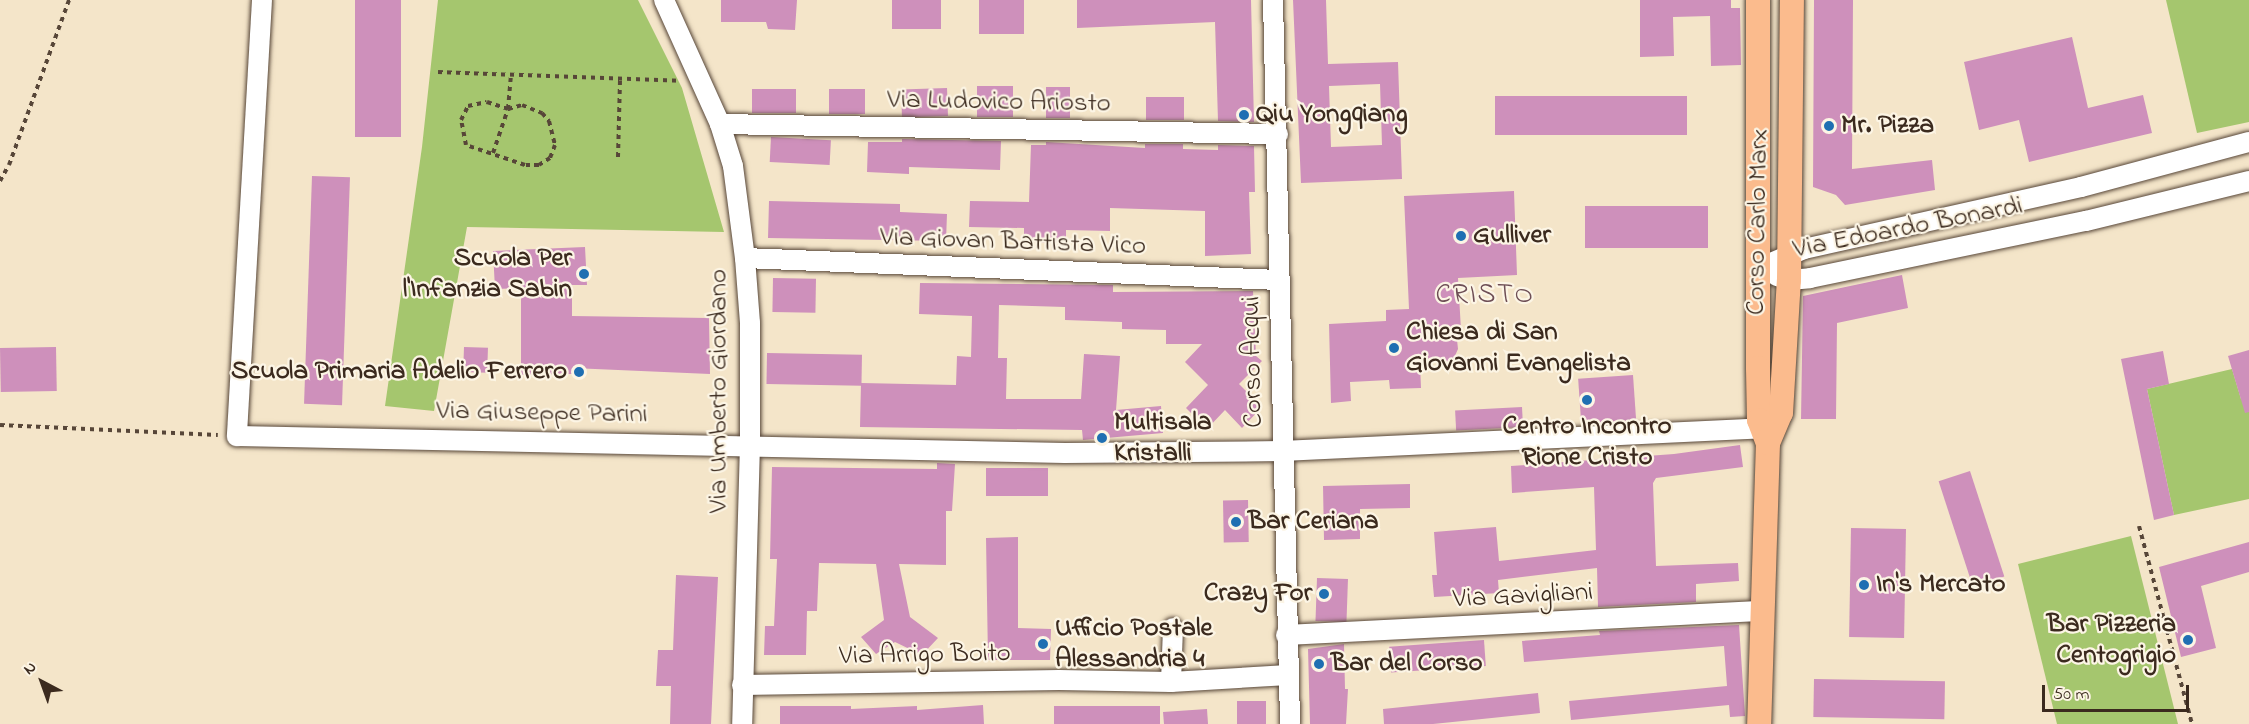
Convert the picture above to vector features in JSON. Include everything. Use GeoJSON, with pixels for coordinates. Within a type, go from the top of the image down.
{"type":"FeatureCollection","features":[{"type":"Feature","properties":{"kind":"main road","name":"Corso Carlo Marx"},"geometry":{"type":"LineString","coordinates":[[1758,0],[1757,269],[1764,436],[1763,610],[1759,724]]}},
{"type":"Feature","properties":{"kind":"main road","name":"Corso Carlo Marx"},"geometry":{"type":"LineString","coordinates":[[1764,436],[1781,413],[1789,280],[1792,0]]}},
{"type":"Feature","properties":{"kind":"street"},"geometry":{"type":"LineString","coordinates":[[237,435],[262,0]]}},
{"type":"Feature","properties":{"kind":"street","name":"Via Umberto Giordano"},"geometry":{"type":"LineString","coordinates":[[664,0],[720,124],[733,166],[746,258],[750,323],[750,444],[742,724]]}},
{"type":"Feature","properties":{"kind":"street","name":"Corso Acqui"},"geometry":{"type":"LineString","coordinates":[[1274,0],[1286,635],[1290,724]]}},
{"type":"Feature","properties":{"kind":"street","name":"Via Ludovico Ariosto"},"geometry":{"type":"LineString","coordinates":[[720,124],[1278,134]]}},
{"type":"Feature","properties":{"kind":"street","name":"Via Edoardo Bonardi"},"geometry":{"type":"LineString","coordinates":[[1757,269],[1789,255],[2081,187],[2249,142]]}},
{"type":"Feature","properties":{"kind":"street","name":"Via Edoardo Bonardi"},"geometry":{"type":"LineString","coordinates":[[1757,269],[1789,280],[2086,221],[2249,181]]}},
{"type":"Feature","properties":{"kind":"street","name":"Via Giovan Battista Vico"},"geometry":{"type":"LineString","coordinates":[[746,258],[1279,280]]}},
{"type":"Feature","properties":{"kind":"street","name":"Via Giuseppe Parini"},"geometry":{"type":"LineString","coordinates":[[237,435],[750,444],[1065,453],[1282,451],[1764,436]]}},
{"type":"Feature","properties":{"kind":"street","name":"Via Gavigliani"},"geometry":{"type":"LineString","coordinates":[[1286,635],[1763,610]]}},
{"type":"Feature","properties":{"kind":"street"},"geometry":{"type":"LineString","coordinates":[[1172,682],[1173,628]]}},
{"type":"Feature","properties":{"kind":"street","name":"Via Arrigo Boito"},"geometry":{"type":"LineString","coordinates":[[742,685],[1059,680],[1172,682],[1288,675]]}},
{"type":"Feature","properties":{"kind":"path"},"geometry":{"type":"LineString","coordinates":[[0,181],[9,165],[69,0]]}},
{"type":"Feature","properties":{"kind":"path"},"geometry":{"type":"LineString","coordinates":[[438,72],[685,82],[680,71]]}},
{"type":"Feature","properties":{"kind":"path"},"geometry":{"type":"LineString","coordinates":[[494,153],[508,109],[511,75]]}},
{"type":"Feature","properties":{"kind":"path"},"geometry":{"type":"LineString","coordinates":[[618,157],[620,79]]}},
{"type":"Feature","properties":{"kind":"path"},"geometry":{"type":"LineString","coordinates":[[477,101],[508,109],[522,105],[542,113],[549,121],[555,145],[550,158],[538,165],[525,165],[466,145],[461,120],[468,106],[477,101]]}},
{"type":"Feature","properties":{"kind":"path"},"geometry":{"type":"LineString","coordinates":[[0,425],[237,435]]}},
{"type":"Feature","properties":{"kind":"path"},"geometry":{"type":"LineString","coordinates":[[2139,526],[2192,724]]}},
{"type":"Feature","properties":{"kind":"green space"},"geometry":{"type":"Polygon","coordinates":[[[438,0],[638,0],[682,88],[724,232],[467,227],[434,411],[385,406],[422,147],[438,0]]]}},
{"type":"Feature","properties":{"kind":"green space"},"geometry":{"type":"Polygon","coordinates":[[[2166,0],[2249,0],[2249,122],[2197,133],[2166,0]]]}},
{"type":"Feature","properties":{"kind":"green space"},"geometry":{"type":"Polygon","coordinates":[[[2232,369],[2241,399],[2249,407],[2249,499],[2174,515],[2147,389],[2232,369]]]}},
{"type":"Feature","properties":{"kind":"green space"},"geometry":{"type":"Polygon","coordinates":[[[2131,536],[2178,724],[2057,724],[2018,564],[2131,536]]]}},
{"type":"Feature","properties":{"kind":"building"},"geometry":{"type":"Polygon","coordinates":[[[355,0],[401,0],[401,137],[355,137],[355,0]]]}},
{"type":"Feature","properties":{"kind":"building"},"geometry":{"type":"Polygon","coordinates":[[[721,0],[797,0],[795,30],[768,29],[766,22],[721,22],[721,0]]]}},
{"type":"Feature","properties":{"kind":"building"},"geometry":{"type":"Polygon","coordinates":[[[892,0],[941,0],[941,29],[892,29],[892,0]]]}},
{"type":"Feature","properties":{"kind":"building"},"geometry":{"type":"Polygon","coordinates":[[[979,0],[1024,0],[1024,34],[979,34],[979,0]]]}},
{"type":"Feature","properties":{"kind":"building"},"geometry":{"type":"Polygon","coordinates":[[[1077,0],[1251,0],[1254,122],[1218,121],[1215,22],[1077,28],[1077,0]]]}},
{"type":"Feature","properties":{"kind":"building"},"geometry":{"type":"Polygon","coordinates":[[[1293,0],[1326,0],[1328,64],[1398,62],[1402,179],[1301,183],[1293,0]],[[1380,84],[1329,86],[1331,147],[1382,145],[1380,84]]]}},
{"type":"Feature","properties":{"kind":"building"},"geometry":{"type":"Polygon","coordinates":[[[1640,0],[1731,0],[1731,8],[1740,8],[1741,65],[1711,66],[1710,16],[1673,17],[1674,56],[1640,57],[1640,0]]]}},
{"type":"Feature","properties":{"kind":"building"},"geometry":{"type":"Polygon","coordinates":[[[1814,0],[1853,0],[1852,169],[1932,160],[1935,190],[1845,205],[1836,195],[1813,187],[1814,0]]]}},
{"type":"Feature","properties":{"kind":"building"},"geometry":{"type":"Polygon","coordinates":[[[2072,37],[2088,108],[2143,95],[2152,133],[2029,162],[2019,120],[1979,130],[1964,62],[2072,37]]]}},
{"type":"Feature","properties":{"kind":"building"},"geometry":{"type":"Polygon","coordinates":[[[977,86],[1013,86],[1013,117],[977,117],[977,86]]]}},
{"type":"Feature","properties":{"kind":"building"},"geometry":{"type":"Polygon","coordinates":[[[1046,87],[1070,87],[1070,118],[1046,118],[1046,87]]]}},
{"type":"Feature","properties":{"kind":"building"},"geometry":{"type":"Polygon","coordinates":[[[947,88],[948,116],[902,118],[901,90],[947,88]]]}},
{"type":"Feature","properties":{"kind":"building"},"geometry":{"type":"Polygon","coordinates":[[[752,89],[796,89],[796,113],[752,113],[752,89]]]}},
{"type":"Feature","properties":{"kind":"building"},"geometry":{"type":"Polygon","coordinates":[[[829,89],[865,89],[865,114],[829,114],[829,89]]]}},
{"type":"Feature","properties":{"kind":"building"},"geometry":{"type":"Polygon","coordinates":[[[1495,96],[1687,96],[1687,135],[1495,135],[1495,96]]]}},
{"type":"Feature","properties":{"kind":"building"},"geometry":{"type":"Polygon","coordinates":[[[1146,97],[1184,97],[1184,120],[1146,120],[1146,97]]]}},
{"type":"Feature","properties":{"kind":"building"},"geometry":{"type":"Polygon","coordinates":[[[771,137],[831,140],[830,165],[770,162],[771,137]]]}},
{"type":"Feature","properties":{"kind":"building"},"geometry":{"type":"Polygon","coordinates":[[[902,139],[1001,141],[1000,170],[909,167],[909,174],[867,172],[868,142],[902,142],[902,139]]]}},
{"type":"Feature","properties":{"kind":"building"},"geometry":{"type":"Polygon","coordinates":[[[1046,142],[1145,148],[1145,144],[1183,144],[1183,149],[1218,150],[1218,145],[1254,146],[1255,192],[1249,192],[1251,254],[1205,256],[1205,211],[1110,208],[1110,231],[1066,230],[1066,243],[1024,242],[1024,228],[969,227],[970,201],[1029,202],[1031,145],[1046,145],[1046,142]]]}},
{"type":"Feature","properties":{"kind":"building"},"geometry":{"type":"Polygon","coordinates":[[[312,176],[350,177],[342,405],[304,404],[312,176]]]}},
{"type":"Feature","properties":{"kind":"building"},"geometry":{"type":"Polygon","coordinates":[[[1514,191],[1517,275],[1458,278],[1461,330],[1456,330],[1458,349],[1454,358],[1447,362],[1420,364],[1421,388],[1390,389],[1389,380],[1350,382],[1351,401],[1331,403],[1329,324],[1386,321],[1386,310],[1409,309],[1404,196],[1514,191]]]}},
{"type":"Feature","properties":{"kind":"building"},"geometry":{"type":"Polygon","coordinates":[[[769,201],[900,204],[900,212],[947,214],[946,241],[768,238],[769,201]]]}},
{"type":"Feature","properties":{"kind":"building"},"geometry":{"type":"Polygon","coordinates":[[[1585,206],[1708,206],[1708,248],[1585,248],[1585,206]]]}},
{"type":"Feature","properties":{"kind":"building"},"geometry":{"type":"Polygon","coordinates":[[[585,247],[587,285],[572,285],[572,316],[709,318],[710,374],[572,368],[572,374],[521,375],[521,288],[495,289],[493,251],[585,247]]]}},
{"type":"Feature","properties":{"kind":"building"},"geometry":{"type":"Polygon","coordinates":[[[1902,275],[1908,308],[1837,323],[1836,419],[1801,419],[1803,296],[1902,275]]]}},
{"type":"Feature","properties":{"kind":"building"},"geometry":{"type":"Polygon","coordinates":[[[773,278],[816,279],[815,313],[772,312],[773,278]]]}},
{"type":"Feature","properties":{"kind":"building"},"geometry":{"type":"Polygon","coordinates":[[[920,283],[1113,285],[1113,292],[1253,291],[1256,356],[1262,361],[1239,384],[1262,407],[1242,428],[1225,410],[1207,429],[1186,408],[1208,385],[1185,362],[1202,344],[1166,344],[1166,330],[1122,329],[1122,322],[1065,320],[1065,307],[999,305],[998,358],[1007,358],[1006,399],[1081,399],[1084,354],[1120,356],[1116,410],[1161,406],[1163,433],[1083,440],[1082,430],[860,427],[861,383],[956,385],[957,356],[971,357],[972,316],[919,314],[920,283]]]}},
{"type":"Feature","properties":{"kind":"building"},"geometry":{"type":"Polygon","coordinates":[[[56,347],[57,391],[1,392],[0,348],[56,347]]]}},
{"type":"Feature","properties":{"kind":"building"},"geometry":{"type":"Polygon","coordinates":[[[464,347],[488,348],[487,373],[463,372],[464,347]]]}},
{"type":"Feature","properties":{"kind":"building"},"geometry":{"type":"Polygon","coordinates":[[[2249,350],[2249,412],[2245,413],[2228,356],[2249,350]]]}},
{"type":"Feature","properties":{"kind":"building"},"geometry":{"type":"Polygon","coordinates":[[[2163,351],[2169,384],[2147,389],[2174,515],[2154,520],[2121,359],[2163,351]]]}},
{"type":"Feature","properties":{"kind":"building"},"geometry":{"type":"Polygon","coordinates":[[[767,353],[862,355],[861,386],[766,384],[767,353]]]}},
{"type":"Feature","properties":{"kind":"building"},"geometry":{"type":"Polygon","coordinates":[[[1633,375],[1636,422],[1581,426],[1578,379],[1633,375]]]}},
{"type":"Feature","properties":{"kind":"building"},"geometry":{"type":"Polygon","coordinates":[[[1522,407],[1523,427],[1456,430],[1455,411],[1522,407]]]}},
{"type":"Feature","properties":{"kind":"building"},"geometry":{"type":"Polygon","coordinates":[[[1740,445],[1743,467],[1656,478],[1653,483],[1656,566],[1738,563],[1739,581],[1696,584],[1696,602],[1598,607],[1597,568],[1498,580],[1499,593],[1434,597],[1432,575],[1437,575],[1434,532],[1496,527],[1499,561],[1596,550],[1594,487],[1512,493],[1511,466],[1674,454],[1740,445]]]}},
{"type":"Feature","properties":{"kind":"building"},"geometry":{"type":"Polygon","coordinates":[[[937,463],[955,464],[952,511],[946,511],[946,565],[899,564],[910,617],[938,638],[922,655],[895,642],[876,654],[861,637],[884,620],[876,564],[819,563],[817,611],[807,611],[806,655],[764,655],[765,626],[774,626],[777,559],[770,559],[772,467],[937,469],[937,463]]]}},
{"type":"Feature","properties":{"kind":"building"},"geometry":{"type":"Polygon","coordinates":[[[986,468],[1048,468],[1048,496],[986,496],[986,468]]]}},
{"type":"Feature","properties":{"kind":"building"},"geometry":{"type":"Polygon","coordinates":[[[1970,471],[2004,577],[1973,587],[1939,481],[1970,471]]]}},
{"type":"Feature","properties":{"kind":"building"},"geometry":{"type":"Polygon","coordinates":[[[1410,484],[1410,508],[1360,509],[1360,539],[1324,540],[1323,486],[1410,484]]]}},
{"type":"Feature","properties":{"kind":"building","name":"Bar Ceriana"},"geometry":{"type":"Polygon","coordinates":[[[1223,500],[1248,500],[1249,542],[1224,542],[1223,500]]]}},
{"type":"Feature","properties":{"kind":"building"},"geometry":{"type":"Polygon","coordinates":[[[1851,528],[1906,529],[1904,638],[1849,637],[1851,528]]]}},
{"type":"Feature","properties":{"kind":"building"},"geometry":{"type":"Polygon","coordinates":[[[1018,537],[1018,628],[1051,629],[1050,660],[988,660],[986,538],[1018,537]]]}},
{"type":"Feature","properties":{"kind":"building"},"geometry":{"type":"Polygon","coordinates":[[[2249,542],[2249,572],[2201,586],[2216,648],[2181,657],[2159,567],[2249,542]]]}},
{"type":"Feature","properties":{"kind":"building"},"geometry":{"type":"Polygon","coordinates":[[[676,575],[718,577],[711,724],[670,724],[671,686],[656,686],[658,650],[673,650],[676,575]]]}},
{"type":"Feature","properties":{"kind":"building"},"geometry":{"type":"Polygon","coordinates":[[[1317,578],[1348,579],[1346,622],[1315,621],[1317,578]]]}},
{"type":"Feature","properties":{"kind":"building"},"geometry":{"type":"Polygon","coordinates":[[[1739,625],[1745,716],[1730,717],[1729,705],[1571,720],[1569,701],[1727,686],[1724,646],[1524,662],[1522,641],[1600,635],[1599,631],[1739,625]]]}},
{"type":"Feature","properties":{"kind":"building"},"geometry":{"type":"Polygon","coordinates":[[[1484,640],[1486,666],[1391,673],[1389,647],[1484,640]]]}},
{"type":"Feature","properties":{"kind":"building"},"geometry":{"type":"Polygon","coordinates":[[[1344,644],[1345,689],[1348,689],[1346,724],[1310,724],[1308,649],[1344,644]]]}},
{"type":"Feature","properties":{"kind":"building"},"geometry":{"type":"Polygon","coordinates":[[[1814,679],[1945,681],[1944,719],[1813,717],[1814,679]]]}},
{"type":"Feature","properties":{"kind":"building"},"geometry":{"type":"Polygon","coordinates":[[[1538,693],[1540,713],[1433,724],[1384,724],[1383,709],[1538,693]]]}},
{"type":"Feature","properties":{"kind":"building"},"geometry":{"type":"Polygon","coordinates":[[[1237,701],[1266,701],[1266,724],[1237,724],[1237,701]]]}},
{"type":"Feature","properties":{"kind":"building"},"geometry":{"type":"Polygon","coordinates":[[[983,705],[984,724],[780,724],[780,706],[851,706],[851,709],[917,706],[917,710],[983,705]]]}},
{"type":"Feature","properties":{"kind":"building"},"geometry":{"type":"Polygon","coordinates":[[[1054,706],[1160,706],[1160,724],[1054,724],[1054,706]]]}},
{"type":"Feature","properties":{"kind":"building"},"geometry":{"type":"Polygon","coordinates":[[[1207,709],[1208,724],[1164,724],[1163,712],[1207,709]]]}},
{"type":"Feature","properties":{"kind":"place","name":"Qiu Yongqiang"},"geometry":{"type":"Point","coordinates":[1244,115]}},
{"type":"Feature","properties":{"kind":"place","name":"Mr. Pizza"},"geometry":{"type":"Point","coordinates":[1829,126]}},
{"type":"Feature","properties":{"kind":"place","name":"Gulliver"},"geometry":{"type":"Point","coordinates":[1461,236]}},
{"type":"Feature","properties":{"kind":"place","name":"Scuola Per l'Infanzia Sabin"},"geometry":{"type":"Point","coordinates":[584,274]}},
{"type":"Feature","properties":{"kind":"place","name":"Chiesa di San Giovanni Evangelista"},"geometry":{"type":"Point","coordinates":[1394,348]}},
{"type":"Feature","properties":{"kind":"place","name":"Scuola Primaria Adelio Ferrero"},"geometry":{"type":"Point","coordinates":[579,372]}},
{"type":"Feature","properties":{"kind":"place","name":"Centro Incontro Rione Cristo"},"geometry":{"type":"Point","coordinates":[1587,400]}},
{"type":"Feature","properties":{"kind":"place","name":"Multisala Kristalli"},"geometry":{"type":"Point","coordinates":[1102,438]}},
{"type":"Feature","properties":{"kind":"place","name":"Bar Ceriana"},"geometry":{"type":"Point","coordinates":[1236,522]}},
{"type":"Feature","properties":{"kind":"place","name":"In's Mercato"},"geometry":{"type":"Point","coordinates":[1864,585]}},
{"type":"Feature","properties":{"kind":"place","name":"Crazy For"},"geometry":{"type":"Point","coordinates":[1324,594]}},
{"type":"Feature","properties":{"kind":"place","name":"Bar Pizzeria Centogrigio"},"geometry":{"type":"Point","coordinates":[2188,640]}},
{"type":"Feature","properties":{"kind":"place","name":"Ufficio Postale Alessandria 4"},"geometry":{"type":"Point","coordinates":[1043,644]}},
{"type":"Feature","properties":{"kind":"place","name":"Bar del Corso"},"geometry":{"type":"Point","coordinates":[1319,664]}},
{"type":"Feature","properties":{"kind":"district","name":"CRISTO"},"geometry":{"type":"Point","coordinates":[1485,296]}}]}
